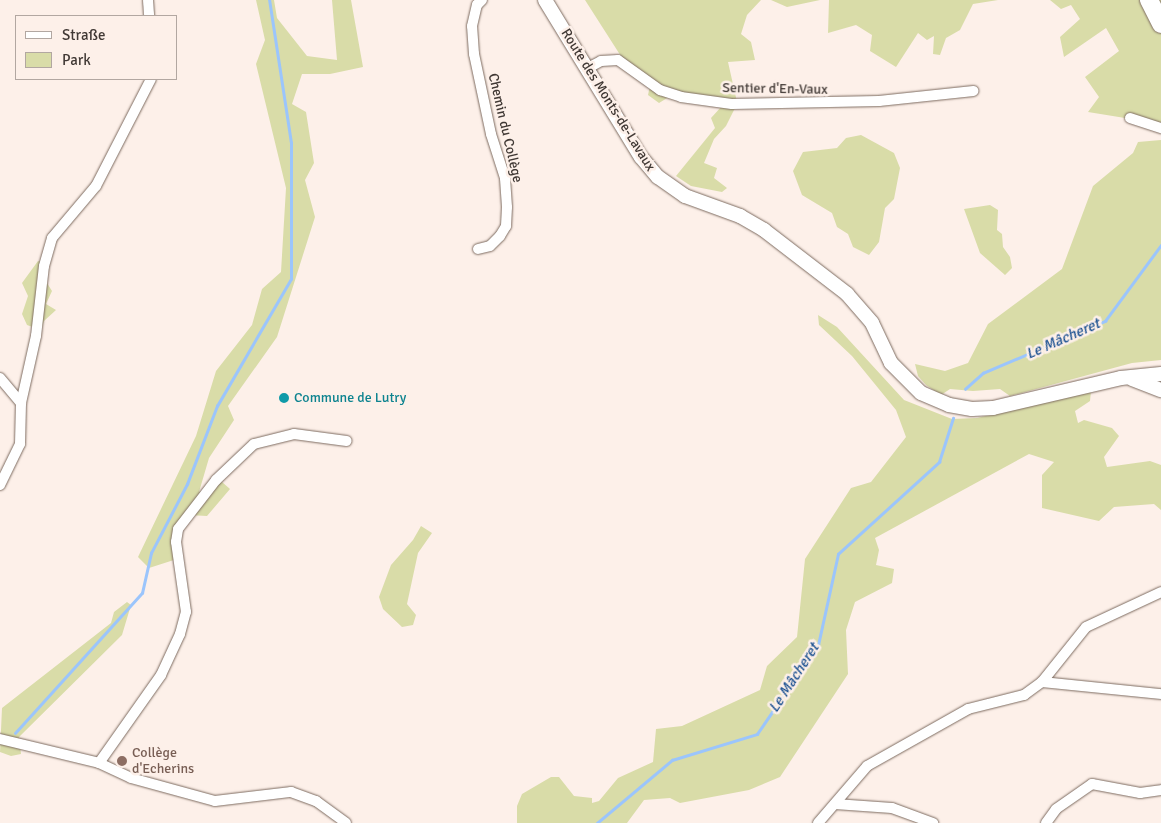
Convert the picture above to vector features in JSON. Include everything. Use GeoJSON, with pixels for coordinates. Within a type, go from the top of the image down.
{"type":"FeatureCollection","features":[{"type":"Feature","properties":{"kind":"highway"},"geometry":{"type":"LineString","coordinates":[[1149,0],[1161,24]]}},
{"type":"Feature","properties":{"kind":"street"},"geometry":{"type":"LineString","coordinates":[[148,0],[149,15]]}},
{"type":"Feature","properties":{"kind":"street","name":"Chemin du Collège"},"geometry":{"type":"LineString","coordinates":[[478,249],[490,246],[500,236],[506,226],[507,207],[505,178],[491,134],[474,54],[472,26],[478,5],[482,0]]}},
{"type":"Feature","properties":{"kind":"street","name":"Route des Monts-de-Lavaux"},"geometry":{"type":"LineString","coordinates":[[545,0],[641,157],[658,177],[685,196],[740,216],[764,230],[847,294],[872,323],[891,363],[921,393],[948,405],[972,409],[993,408],[1065,390],[1161,374]]}},
{"type":"Feature","properties":{"kind":"street","name":"Sentier d'En-Vaux"},"geometry":{"type":"LineString","coordinates":[[588,68],[602,61],[618,60],[660,90],[681,96],[732,104],[879,101],[973,91]]}},
{"type":"Feature","properties":{"kind":"street"},"geometry":{"type":"LineString","coordinates":[[0,485],[20,444],[21,403],[36,336],[44,266],[52,238],[96,186],[150,80]]}},
{"type":"Feature","properties":{"kind":"street"},"geometry":{"type":"LineString","coordinates":[[1130,118],[1161,128]]}},
{"type":"Feature","properties":{"kind":"street"},"geometry":{"type":"LineString","coordinates":[[0,378],[21,403]]}},
{"type":"Feature","properties":{"kind":"street"},"geometry":{"type":"LineString","coordinates":[[1131,378],[1161,390]]}},
{"type":"Feature","properties":{"kind":"street"},"geometry":{"type":"LineString","coordinates":[[99,763],[161,676],[180,634],[186,612],[176,542],[178,529],[216,480],[254,444],[267,439],[294,434],[347,441]]}},
{"type":"Feature","properties":{"kind":"street"},"geometry":{"type":"LineString","coordinates":[[818,823],[856,776],[879,759],[968,709],[1024,695],[1042,682],[1086,627],[1161,592]]}},
{"type":"Feature","properties":{"kind":"street"},"geometry":{"type":"LineString","coordinates":[[1042,682],[1161,694]]}},
{"type":"Feature","properties":{"kind":"street"},"geometry":{"type":"LineString","coordinates":[[0,739],[99,763],[131,778],[215,801],[291,792],[316,801],[346,823]]}},
{"type":"Feature","properties":{"kind":"street"},"geometry":{"type":"LineString","coordinates":[[1046,823],[1056,809],[1092,784],[1140,793],[1161,790]]}},
{"type":"Feature","properties":{"kind":"street"},"geometry":{"type":"LineString","coordinates":[[835,804],[892,808],[933,823]]}},
{"type":"Feature","properties":{"kind":"green space"},"geometry":{"type":"Polygon","coordinates":[[[256,0],[274,0],[277,18],[307,56],[337,60],[332,0],[351,0],[363,67],[330,74],[302,74],[292,104],[306,112],[314,163],[305,180],[315,217],[277,337],[228,406],[234,420],[209,458],[199,492],[222,482],[230,489],[207,516],[188,515],[174,532],[177,559],[149,568],[138,557],[196,436],[216,371],[252,325],[262,289],[281,272],[286,188],[256,64],[265,40],[256,0]]]}},
{"type":"Feature","properties":{"kind":"green space"},"geometry":{"type":"Polygon","coordinates":[[[585,0],[761,0],[747,15],[741,34],[751,42],[755,60],[728,62],[737,102],[677,92],[659,103],[648,95],[651,81],[624,61],[585,0]]]}},
{"type":"Feature","properties":{"kind":"green space"},"geometry":{"type":"Polygon","coordinates":[[[771,0],[820,0],[787,7],[771,0]]]}},
{"type":"Feature","properties":{"kind":"green space"},"geometry":{"type":"Polygon","coordinates":[[[829,0],[998,0],[973,4],[960,30],[946,38],[940,55],[933,54],[934,36],[927,40],[918,33],[896,67],[870,51],[872,35],[856,25],[828,33],[829,0]]]}},
{"type":"Feature","properties":{"kind":"green space"},"geometry":{"type":"Polygon","coordinates":[[[1050,0],[1161,0],[1161,129],[1125,118],[1088,112],[1099,97],[1085,77],[1119,51],[1106,28],[1064,57],[1060,37],[1080,19],[1071,5],[1061,9],[1050,0]]]}},
{"type":"Feature","properties":{"kind":"green space"},"geometry":{"type":"Polygon","coordinates":[[[722,106],[735,108],[726,126],[714,139],[704,163],[717,168],[714,178],[727,188],[722,192],[691,186],[676,176],[715,128],[711,118],[722,106]]]}},
{"type":"Feature","properties":{"kind":"green space"},"geometry":{"type":"Polygon","coordinates":[[[861,135],[894,153],[900,168],[894,199],[885,208],[879,242],[869,255],[853,247],[848,234],[837,227],[832,213],[802,195],[793,171],[803,152],[837,148],[846,138],[861,135]]]}},
{"type":"Feature","properties":{"kind":"green space"},"geometry":{"type":"Polygon","coordinates":[[[1161,140],[1161,360],[1132,363],[1010,396],[1000,389],[973,391],[950,389],[941,395],[926,385],[918,376],[915,364],[945,371],[968,363],[988,324],[1062,269],[1093,186],[1133,153],[1138,142],[1161,140]]]}},
{"type":"Feature","properties":{"kind":"green space"},"geometry":{"type":"Polygon","coordinates":[[[990,205],[998,210],[997,230],[1002,234],[1003,247],[1010,257],[1012,268],[1005,275],[980,253],[964,209],[990,205]]]}},
{"type":"Feature","properties":{"kind":"green space"},"geometry":{"type":"Polygon","coordinates":[[[38,261],[47,264],[45,280],[52,291],[46,304],[56,310],[44,321],[41,330],[27,325],[22,314],[28,296],[22,283],[38,261]]]}},
{"type":"Feature","properties":{"kind":"green space"},"geometry":{"type":"Polygon","coordinates":[[[818,315],[837,327],[904,400],[952,419],[977,418],[1091,391],[1090,401],[1075,411],[1078,423],[1084,420],[1112,428],[1119,436],[1104,457],[1107,467],[1150,461],[1161,465],[1161,510],[1154,504],[1114,507],[1099,521],[1042,508],[1042,475],[1054,462],[1029,454],[875,538],[879,550],[876,565],[894,569],[892,583],[855,602],[846,630],[848,674],[780,777],[749,790],[680,803],[670,798],[644,800],[627,823],[517,823],[517,806],[522,794],[551,777],[559,777],[574,796],[592,798],[592,803],[599,801],[618,778],[653,762],[656,729],[682,726],[760,690],[767,666],[797,637],[805,559],[851,488],[871,482],[906,437],[896,410],[852,356],[819,325],[818,315]]]}},
{"type":"Feature","properties":{"kind":"green space"},"geometry":{"type":"Polygon","coordinates":[[[421,526],[432,533],[418,553],[407,604],[416,615],[413,625],[402,627],[383,609],[379,597],[391,565],[413,540],[421,526]]]}},
{"type":"Feature","properties":{"kind":"green space"},"geometry":{"type":"Polygon","coordinates":[[[127,602],[131,605],[122,635],[19,737],[21,754],[11,756],[0,752],[2,708],[111,623],[114,612],[127,602]]]}},
{"type":"Feature","properties":{"kind":"waterway"},"geometry":{"type":"LineString","coordinates":[[15,733],[142,593],[151,553],[187,484],[217,406],[291,279],[291,143],[269,0]]}},
{"type":"Feature","properties":{"kind":"waterway","name":"Le Mâcheret"},"geometry":{"type":"LineString","coordinates":[[965,389],[983,373],[1105,321],[1161,245]]}},
{"type":"Feature","properties":{"kind":"waterway","name":"Le Mâcheret"},"geometry":{"type":"LineString","coordinates":[[597,823],[672,760],[757,734],[818,645],[838,554],[939,462],[953,418]]}},
{"type":"Feature","properties":{"kind":"place","name":"Commune de Lutry"},"geometry":{"type":"Point","coordinates":[284,398]}},
{"type":"Feature","properties":{"kind":"place","name":"Collège d'Echerins"},"geometry":{"type":"Point","coordinates":[122,761]}}]}
